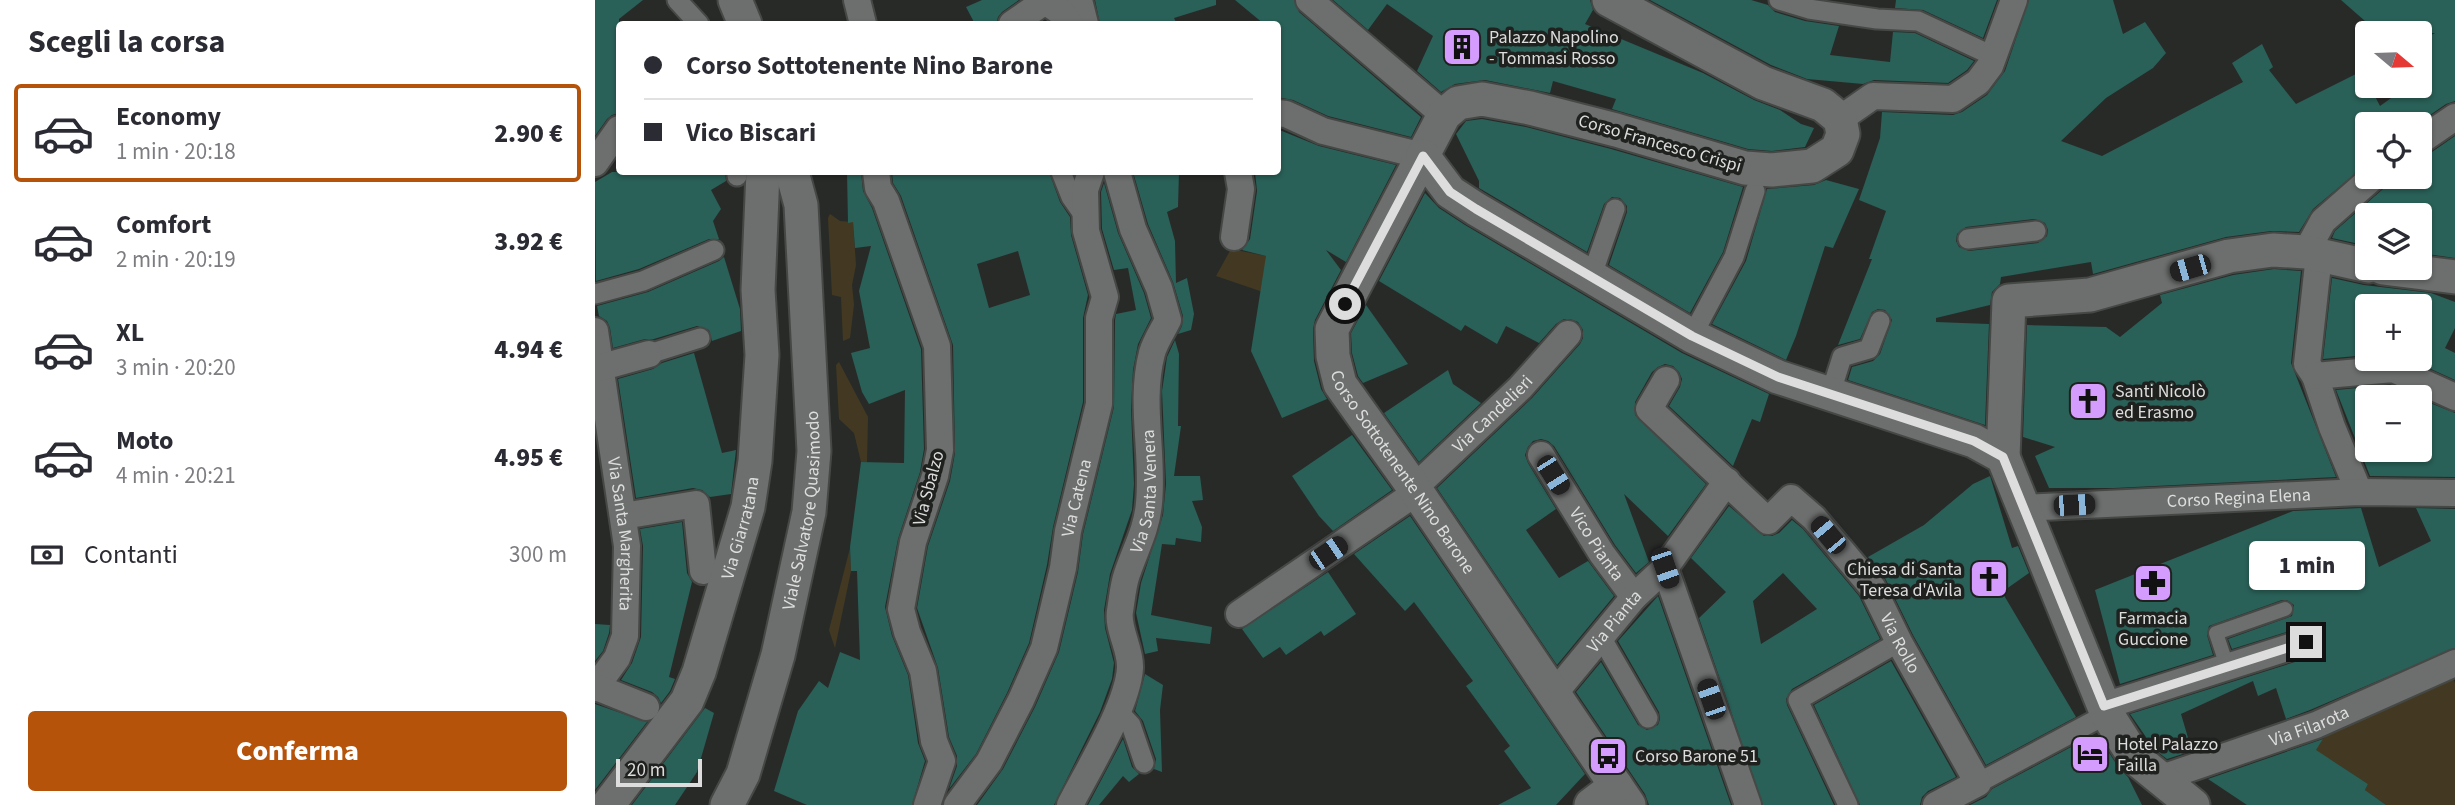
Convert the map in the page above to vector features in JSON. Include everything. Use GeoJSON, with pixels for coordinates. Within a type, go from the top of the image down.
{"type":"FeatureCollection","features":[{"type":"Feature","properties":{"kind":"street"},"geometry":{"type":"LineString","coordinates":[[677,0],[696,21]]}},
{"type":"Feature","properties":{"kind":"street"},"geometry":{"type":"LineString","coordinates":[[735,0],[744,21]]}},
{"type":"Feature","properties":{"kind":"street"},"geometry":{"type":"LineString","coordinates":[[857,0],[862,21]]}},
{"type":"Feature","properties":{"kind":"street"},"geometry":{"type":"LineString","coordinates":[[1079,0],[1084,21]]}},
{"type":"Feature","properties":{"kind":"street"},"geometry":{"type":"LineString","coordinates":[[1309,0],[1444,115]]}},
{"type":"Feature","properties":{"kind":"street"},"geometry":{"type":"LineString","coordinates":[[1609,0],[1763,83],[1823,104],[1840,119],[1873,96],[1953,99],[1978,82],[1995,57],[2014,0]]}},
{"type":"Feature","properties":{"kind":"street"},"geometry":{"type":"LineString","coordinates":[[1779,0],[1809,9],[1877,19],[1918,21],[1995,57]]}},
{"type":"Feature","properties":{"kind":"street"},"geometry":{"type":"LineString","coordinates":[[1016,21],[1045,1],[1062,13],[1068,21]]}},
{"type":"Feature","properties":{"kind":"street","name":"Corso Francesco Crispi"},"geometry":{"type":"LineString","coordinates":[[1444,115],[1458,103],[1482,99],[1604,127],[1745,168],[1772,170],[1812,166],[1837,150],[1843,134],[1840,119]]}},
{"type":"Feature","properties":{"kind":"street"},"geometry":{"type":"LineString","coordinates":[[1281,113],[1323,131],[1423,156],[1450,192],[1692,336],[1778,377],[1974,441],[2003,457]]}},
{"type":"Feature","properties":{"kind":"street","name":"Corso Sottotenente Nino Barone"},"geometry":{"type":"LineString","coordinates":[[1444,115],[1332,329],[1333,356],[1340,384],[1553,695],[1612,799]]}},
{"type":"Feature","properties":{"kind":"street"},"geometry":{"type":"LineString","coordinates":[[2432,133],[2455,117]]}},
{"type":"Feature","properties":{"kind":"street"},"geometry":{"type":"LineString","coordinates":[[595,163],[616,133]]}},
{"type":"Feature","properties":{"kind":"street","name":"Via Giarratana"},"geometry":{"type":"LineString","coordinates":[[608,805],[687,701],[699,672],[748,507],[755,461],[762,355],[758,290],[760,220],[746,175]]}},
{"type":"Feature","properties":{"kind":"street","name":"Viale Salvatore Quasimodo"},"geometry":{"type":"LineString","coordinates":[[733,803],[778,655],[809,512],[814,451],[801,205],[793,175]]}},
{"type":"Feature","properties":{"kind":"street","name":"Via Sbalzo"},"geometry":{"type":"LineString","coordinates":[[876,175],[878,188],[886,201],[937,346],[939,365],[940,450],[935,476],[913,542],[901,609],[923,671],[934,741],[942,761],[927,805]]}},
{"type":"Feature","properties":{"kind":"street"},"geometry":{"type":"LineString","coordinates":[[1062,175],[1071,197],[1085,217]]}},
{"type":"Feature","properties":{"kind":"street","name":"Via Catena"},"geometry":{"type":"LineString","coordinates":[[957,805],[989,762],[1044,648],[1063,568],[1068,531],[1099,404],[1099,318],[1105,297],[1086,231],[1085,190],[1090,175]]}},
{"type":"Feature","properties":{"kind":"street","name":"Via Santa Venera"},"geometry":{"type":"LineString","coordinates":[[1070,805],[1118,711],[1127,687],[1129,653],[1119,615],[1127,574],[1135,558],[1149,505],[1147,388],[1152,352],[1168,320],[1159,288],[1133,229],[1118,175]]}},
{"type":"Feature","properties":{"kind":"street"},"geometry":{"type":"LineString","coordinates":[[1234,237],[1241,189],[1239,175]]}},
{"type":"Feature","properties":{"kind":"street"},"geometry":{"type":"LineString","coordinates":[[2358,492],[2332,428],[2315,376],[2307,364],[2312,254],[2323,221],[2359,189]]}},
{"type":"Feature","properties":{"kind":"street"},"geometry":{"type":"LineString","coordinates":[[1692,336],[1734,257],[1755,191]]}},
{"type":"Feature","properties":{"kind":"street"},"geometry":{"type":"LineString","coordinates":[[1591,278],[1615,209]]}},
{"type":"Feature","properties":{"kind":"street"},"geometry":{"type":"LineString","coordinates":[[1968,239],[2036,231]]}},
{"type":"Feature","properties":{"kind":"street"},"geometry":{"type":"LineString","coordinates":[[595,294],[643,281],[715,250]]}},
{"type":"Feature","properties":{"kind":"street"},"geometry":{"type":"LineString","coordinates":[[2193,805],[2135,758],[2105,710],[2003,457],[2009,301],[2089,295],[2229,256],[2273,250],[2312,254],[2355,263]]}},
{"type":"Feature","properties":{"kind":"street"},"geometry":{"type":"LineString","coordinates":[[2432,273],[2455,276]]}},
{"type":"Feature","properties":{"kind":"street"},"geometry":{"type":"LineString","coordinates":[[1830,395],[1842,357],[1869,349],[1880,321]]}},
{"type":"Feature","properties":{"kind":"street","name":"Via Santa Margherita"},"geometry":{"type":"LineString","coordinates":[[595,331],[606,480],[623,516],[627,546],[625,636],[617,658],[596,687]]}},
{"type":"Feature","properties":{"kind":"street","name":"Via Candelieri"},"geometry":{"type":"LineString","coordinates":[[1239,614],[1415,490],[1520,388],[1568,334]]}},
{"type":"Feature","properties":{"kind":"street"},"geometry":{"type":"LineString","coordinates":[[597,368],[700,338]]}},
{"type":"Feature","properties":{"kind":"street"},"geometry":{"type":"LineString","coordinates":[[2315,376],[2393,369],[2455,397]]}},
{"type":"Feature","properties":{"kind":"street","name":"Via Rollo"},"geometry":{"type":"LineString","coordinates":[[1666,380],[1649,409],[1768,521],[1791,498],[1814,518],[1872,587],[1899,642],[1978,783]]}},
{"type":"Feature","properties":{"kind":"street","name":"Vico Pianta"},"geometry":{"type":"LineString","coordinates":[[1541,455],[1602,554],[1634,597]]}},
{"type":"Feature","properties":{"kind":"street","name":"Via Pianta"},"geometry":{"type":"LineString","coordinates":[[1553,695],[1634,597],[1665,568],[1727,481]]}},
{"type":"Feature","properties":{"kind":"street","name":"Corso Regina Elena"},"geometry":{"type":"LineString","coordinates":[[2022,508],[2358,492],[2455,493]]}},
{"type":"Feature","properties":{"kind":"street"},"geometry":{"type":"LineString","coordinates":[[623,516],[696,504],[703,571]]}},
{"type":"Feature","properties":{"kind":"street"},"geometry":{"type":"LineString","coordinates":[[1665,568],[1748,805]]}},
{"type":"Feature","properties":{"kind":"street"},"geometry":{"type":"LineString","coordinates":[[1601,637],[1648,718]]}},
{"type":"Feature","properties":{"kind":"street"},"geometry":{"type":"LineString","coordinates":[[1848,805],[1798,700],[1899,642]]}},
{"type":"Feature","properties":{"kind":"street"},"geometry":{"type":"LineString","coordinates":[[1936,805],[2105,710],[2227,666],[2306,642]]}},
{"type":"Feature","properties":{"kind":"street","name":"Via Filarota"},"geometry":{"type":"LineString","coordinates":[[2159,779],[2316,724],[2455,663]]}},
{"type":"Feature","properties":{"kind":"street"},"geometry":{"type":"LineString","coordinates":[[596,687],[646,707]]}},
{"type":"Feature","properties":{"kind":"street"},"geometry":{"type":"LineString","coordinates":[[1118,711],[1131,725],[1145,763]]}},
{"type":"Feature","properties":{"kind":"lane"},"geometry":{"type":"LineString","coordinates":[[2227,666],[2216,633],[2285,609]]}},
{"type":"Feature","properties":{"kind":"shaded area"},"geometry":{"type":"Polygon","coordinates":[[[830,214],[840,221],[853,222],[856,265],[852,285],[854,305],[850,338],[843,341],[841,297],[832,295],[830,214]]]}},
{"type":"Feature","properties":{"kind":"shaded area"},"geometry":{"type":"Polygon","coordinates":[[[1231,249],[1271,257],[1335,292],[1320,305],[1260,291],[1216,276],[1231,249]]]}},
{"type":"Feature","properties":{"kind":"shaded area"},"geometry":{"type":"Polygon","coordinates":[[[839,362],[868,417],[867,462],[861,462],[854,433],[839,419],[836,365],[839,362]]]}},
{"type":"Feature","properties":{"kind":"shaded area"},"geometry":{"type":"Polygon","coordinates":[[[850,548],[851,571],[835,648],[829,630],[850,548]]]}},
{"type":"Feature","properties":{"kind":"shaded area"},"geometry":{"type":"Polygon","coordinates":[[[2453,679],[2455,805],[2386,805],[2365,790],[2368,784],[2331,760],[2313,753],[2328,732],[2323,727],[2453,679]]]}},
{"type":"Feature","properties":{"kind":"building"},"geometry":{"type":"Polygon","coordinates":[[[595,0],[643,0],[616,21],[616,114],[607,119],[595,136],[595,0]]]}},
{"type":"Feature","properties":{"kind":"building"},"geometry":{"type":"Polygon","coordinates":[[[982,0],[1019,0],[1002,12],[997,21],[973,21],[966,7],[982,0]]]}},
{"type":"Feature","properties":{"kind":"building"},"geometry":{"type":"Polygon","coordinates":[[[1095,0],[1216,0],[1216,5],[1174,18],[1176,21],[1099,21],[1095,0]]]}},
{"type":"Feature","properties":{"kind":"building"},"geometry":{"type":"Polygon","coordinates":[[[1235,0],[1294,0],[1299,12],[1421,117],[1411,137],[1328,116],[1293,100],[1281,98],[1281,21],[1260,21],[1235,0]]]}},
{"type":"Feature","properties":{"kind":"building"},"geometry":{"type":"Polygon","coordinates":[[[1333,0],[1590,0],[1593,10],[1585,24],[1703,73],[1754,100],[1780,110],[1801,124],[1814,128],[1805,147],[1772,151],[1748,149],[1612,109],[1616,99],[1553,81],[1550,93],[1485,80],[1455,84],[1441,92],[1417,71],[1433,36],[1387,4],[1368,30],[1333,0]]]}},
{"type":"Feature","properties":{"kind":"building"},"geometry":{"type":"Polygon","coordinates":[[[1650,0],[1751,0],[1768,5],[1775,12],[1805,21],[1839,26],[1830,55],[1890,62],[1893,32],[1915,33],[1974,61],[1967,70],[1948,83],[1874,80],[1863,84],[1807,79],[1771,65],[1650,0]]]}},
{"type":"Feature","properties":{"kind":"building"},"geometry":{"type":"Polygon","coordinates":[[[1896,0],[1997,0],[1983,38],[1923,10],[1895,8],[1896,0]]]}},
{"type":"Feature","properties":{"kind":"building"},"geometry":{"type":"Polygon","coordinates":[[[2029,0],[2113,0],[2123,34],[2145,22],[2166,53],[2153,68],[2106,98],[2061,141],[2102,156],[2243,82],[2232,63],[2262,44],[2273,67],[2269,70],[2296,104],[2355,74],[2355,98],[2376,98],[2380,106],[2391,98],[2433,98],[2433,21],[2365,21],[2341,0],[2455,0],[2455,101],[2432,114],[2355,112],[2355,174],[2313,209],[2299,232],[2271,231],[2226,237],[2093,274],[2091,262],[2001,277],[2000,284],[1992,292],[1990,305],[1936,318],[1936,322],[1989,324],[1985,425],[1848,380],[1852,367],[1873,361],[1880,354],[1892,320],[1885,310],[1872,312],[1860,339],[1838,345],[1872,259],[1869,259],[1886,211],[1859,200],[1880,138],[1882,112],[1953,115],[1987,95],[2005,71],[2029,0]],[[2035,219],[1966,227],[1957,234],[1956,241],[1959,247],[1969,251],[2038,243],[2047,236],[2045,223],[2035,219]]]}},
{"type":"Feature","properties":{"kind":"building"},"geometry":{"type":"Polygon","coordinates":[[[1482,119],[1526,127],[1611,149],[1743,187],[1723,252],[1690,313],[1609,265],[1627,212],[1627,206],[1620,198],[1612,197],[1604,204],[1587,252],[1479,188],[1479,181],[1456,134],[1466,121],[1482,119]]]}},
{"type":"Feature","properties":{"kind":"building"},"geometry":{"type":"Polygon","coordinates":[[[1281,131],[1319,146],[1396,165],[1346,262],[1326,250],[1341,270],[1313,329],[1314,361],[1321,389],[1327,399],[1282,418],[1251,351],[1266,256],[1242,250],[1250,239],[1257,191],[1255,175],[1281,175],[1281,131]]]}},
{"type":"Feature","properties":{"kind":"building"},"geometry":{"type":"Polygon","coordinates":[[[2455,136],[2455,258],[2432,255],[2432,203],[2367,203],[2383,189],[2432,189],[2432,152],[2455,136]]]}},
{"type":"Feature","properties":{"kind":"building"},"geometry":{"type":"Polygon","coordinates":[[[612,172],[616,172],[616,175],[725,175],[726,181],[711,190],[721,209],[713,221],[719,239],[709,239],[639,269],[596,281],[595,182],[612,172]]]}},
{"type":"Feature","properties":{"kind":"building"},"geometry":{"type":"Polygon","coordinates":[[[847,175],[861,175],[863,191],[872,208],[921,349],[924,449],[920,472],[898,539],[885,607],[892,636],[908,675],[918,743],[925,761],[912,805],[807,805],[774,791],[798,711],[819,681],[828,688],[840,652],[860,660],[857,571],[851,571],[850,547],[861,462],[904,463],[905,390],[869,404],[862,392],[851,353],[870,348],[859,291],[871,246],[855,248],[853,222],[848,223],[847,175]]]}},
{"type":"Feature","properties":{"kind":"building"},"geometry":{"type":"Polygon","coordinates":[[[892,175],[1050,175],[1060,202],[1070,217],[1071,235],[1088,295],[1083,318],[1083,402],[1029,643],[976,754],[949,789],[957,766],[957,756],[949,737],[938,668],[917,608],[928,546],[950,481],[955,453],[953,345],[901,196],[893,183],[892,175]],[[1018,251],[977,264],[989,308],[1030,295],[1018,251]]]}},
{"type":"Feature","properties":{"kind":"building"},"geometry":{"type":"Polygon","coordinates":[[[1134,175],[1179,175],[1178,207],[1167,212],[1175,241],[1176,283],[1187,278],[1194,314],[1191,330],[1178,334],[1183,316],[1173,282],[1148,224],[1134,175]]]}},
{"type":"Feature","properties":{"kind":"building"},"geometry":{"type":"Polygon","coordinates":[[[1826,180],[1859,189],[1833,248],[1825,246],[1786,360],[1712,324],[1746,261],[1767,189],[1814,185],[1826,180]]]}},
{"type":"Feature","properties":{"kind":"building"},"geometry":{"type":"Polygon","coordinates":[[[1104,183],[1118,233],[1144,293],[1151,318],[1138,344],[1133,370],[1132,510],[1110,574],[1104,610],[1105,628],[1114,663],[1112,679],[1100,712],[1054,805],[977,805],[1003,769],[1059,652],[1078,572],[1083,534],[1114,407],[1116,314],[1136,310],[1128,268],[1114,270],[1102,229],[1101,192],[1104,183]]]}},
{"type":"Feature","properties":{"kind":"building"},"geometry":{"type":"Polygon","coordinates":[[[1425,193],[1439,208],[1465,225],[1682,353],[1769,394],[1760,422],[1752,419],[1733,466],[1669,406],[1680,387],[1682,379],[1679,372],[1673,366],[1665,364],[1652,372],[1635,402],[1635,415],[1706,484],[1668,536],[1624,494],[1649,562],[1636,573],[1615,545],[1554,446],[1541,439],[1533,441],[1528,447],[1525,455],[1528,463],[1556,509],[1526,530],[1559,578],[1588,561],[1614,596],[1557,665],[1437,488],[1532,398],[1580,344],[1583,330],[1578,322],[1564,319],[1539,343],[1506,326],[1497,344],[1465,325],[1461,331],[1379,281],[1425,193]]]}},
{"type":"Feature","properties":{"kind":"building"},"geometry":{"type":"Polygon","coordinates":[[[2355,214],[2355,243],[2332,238],[2335,231],[2355,214]]]}},
{"type":"Feature","properties":{"kind":"building"},"geometry":{"type":"Polygon","coordinates":[[[724,257],[740,309],[741,331],[712,341],[709,330],[697,326],[613,348],[610,328],[607,321],[599,316],[597,306],[648,292],[724,257]]]}},
{"type":"Feature","properties":{"kind":"building"},"geometry":{"type":"Polygon","coordinates":[[[2274,269],[2301,271],[2291,363],[2336,477],[2114,488],[2049,488],[2035,456],[2055,447],[2023,437],[2027,325],[2106,327],[2120,337],[2162,303],[2160,295],[2233,275],[2274,269]]]}},
{"type":"Feature","properties":{"kind":"building"},"geometry":{"type":"Polygon","coordinates":[[[2332,278],[2364,285],[2431,293],[2455,302],[2455,328],[2445,348],[2455,353],[2455,380],[2432,370],[2432,294],[2355,294],[2355,356],[2323,359],[2332,278]]]}},
{"type":"Feature","properties":{"kind":"building"},"geometry":{"type":"Polygon","coordinates":[[[1366,305],[1408,364],[1363,383],[1358,376],[1352,353],[1351,333],[1366,305]]]}},
{"type":"Feature","properties":{"kind":"building"},"geometry":{"type":"Polygon","coordinates":[[[1175,340],[1179,354],[1178,426],[1181,426],[1174,476],[1200,476],[1203,500],[1192,501],[1202,527],[1201,542],[1176,538],[1175,545],[1162,544],[1151,615],[1212,627],[1210,644],[1156,638],[1158,651],[1145,654],[1136,613],[1141,583],[1163,515],[1166,484],[1162,391],[1167,357],[1175,340]]]}},
{"type":"Feature","properties":{"kind":"building"},"geometry":{"type":"Polygon","coordinates":[[[694,353],[722,453],[736,450],[731,494],[710,497],[702,490],[693,488],[636,498],[618,379],[694,353]]]}},
{"type":"Feature","properties":{"kind":"building"},"geometry":{"type":"Polygon","coordinates":[[[1448,370],[1453,384],[1481,403],[1419,462],[1384,413],[1448,370]]]}},
{"type":"Feature","properties":{"kind":"building"},"geometry":{"type":"Polygon","coordinates":[[[2355,388],[2355,438],[2336,390],[2355,388]]]}},
{"type":"Feature","properties":{"kind":"building"},"geometry":{"type":"Polygon","coordinates":[[[2432,404],[2455,413],[2455,477],[2370,476],[2364,462],[2432,462],[2432,404]]]}},
{"type":"Feature","properties":{"kind":"building"},"geometry":{"type":"Polygon","coordinates":[[[1352,435],[1392,490],[1333,531],[1319,516],[1292,476],[1352,435]]]}},
{"type":"Feature","properties":{"kind":"building"},"geometry":{"type":"Polygon","coordinates":[[[1990,476],[2012,548],[2018,546],[2029,573],[2002,592],[2076,717],[1986,765],[1913,635],[1886,580],[1868,557],[1924,525],[1973,484],[1990,476]]]}},
{"type":"Feature","properties":{"kind":"building"},"geometry":{"type":"Polygon","coordinates":[[[1729,506],[1764,536],[1779,533],[1792,520],[1803,529],[1859,596],[1880,639],[1792,689],[1786,699],[1834,805],[1763,805],[1699,618],[1726,592],[1691,558],[1729,506]],[[1783,573],[1753,601],[1761,644],[1817,609],[1783,573]]]}},
{"type":"Feature","properties":{"kind":"building"},"geometry":{"type":"Polygon","coordinates":[[[2361,508],[2379,567],[2431,541],[2416,508],[2455,509],[2455,648],[2286,719],[2276,688],[2258,696],[2253,681],[2181,714],[2192,751],[2167,759],[2155,750],[2130,714],[2311,657],[2321,646],[2321,637],[2310,627],[2302,627],[2232,649],[2228,639],[2292,616],[2294,605],[2282,600],[2209,626],[2207,635],[2213,655],[2120,684],[2095,590],[2293,511],[2361,508]]]}},
{"type":"Feature","properties":{"kind":"building"},"geometry":{"type":"Polygon","coordinates":[[[1410,516],[1585,774],[1556,805],[1498,805],[1531,788],[1504,751],[1510,746],[1466,686],[1473,681],[1414,602],[1405,611],[1354,554],[1410,516]]]}},
{"type":"Feature","properties":{"kind":"building"},"geometry":{"type":"Polygon","coordinates":[[[682,522],[687,573],[692,582],[669,677],[675,679],[661,703],[652,692],[621,680],[632,663],[641,637],[643,546],[640,529],[682,522]]]}},
{"type":"Feature","properties":{"kind":"building"},"geometry":{"type":"Polygon","coordinates":[[[1328,572],[1356,614],[1324,636],[1321,631],[1286,655],[1280,647],[1263,658],[1242,629],[1328,572]]]}},
{"type":"Feature","properties":{"kind":"building"},"geometry":{"type":"Polygon","coordinates":[[[1658,596],[1731,805],[1649,805],[1645,794],[1576,692],[1601,662],[1638,725],[1647,730],[1658,725],[1659,712],[1618,641],[1658,596]]]}},
{"type":"Feature","properties":{"kind":"building"},"geometry":{"type":"Polygon","coordinates":[[[595,624],[610,625],[603,651],[595,661],[595,624]]]}},
{"type":"Feature","properties":{"kind":"building"},"geometry":{"type":"Polygon","coordinates":[[[1891,661],[1956,777],[1928,791],[1922,797],[1920,805],[1860,805],[1814,705],[1891,661]]]}},
{"type":"Feature","properties":{"kind":"building"},"geometry":{"type":"Polygon","coordinates":[[[1145,674],[1163,685],[1160,710],[1162,772],[1154,769],[1156,759],[1143,721],[1135,711],[1145,674]]]}},
{"type":"Feature","properties":{"kind":"building"},"geometry":{"type":"Polygon","coordinates":[[[595,704],[647,722],[595,790],[595,704]]]}},
{"type":"Feature","properties":{"kind":"building"},"geometry":{"type":"Polygon","coordinates":[[[705,708],[714,713],[697,772],[675,805],[632,805],[705,708]]]}},
{"type":"Feature","properties":{"kind":"building","name":"Hotel Palazzo Failla"},"geometry":{"type":"Polygon","coordinates":[[[2098,736],[2128,777],[2142,805],[1970,805],[1986,797],[1992,789],[2088,738],[2090,740],[2098,736]]]}},
{"type":"Feature","properties":{"kind":"building"},"geometry":{"type":"Polygon","coordinates":[[[1123,739],[1132,767],[1139,774],[1129,782],[1123,776],[1099,805],[1088,805],[1123,739]]]}},
{"type":"Feature","properties":{"kind":"building"},"geometry":{"type":"Polygon","coordinates":[[[2323,739],[2316,750],[2368,784],[2365,790],[2386,805],[2247,805],[2208,779],[2323,739]]]}},
{"type":"Feature","properties":{"kind":"place","name":"Palazzo Napolino - Tommasi Rosso"},"geometry":{"type":"Point","coordinates":[1462,47]}},
{"type":"Feature","properties":{"kind":"place","name":"Santi Nicolò ed Erasmo"},"geometry":{"type":"Point","coordinates":[2088,401]}},
{"type":"Feature","properties":{"kind":"place","name":"Chiesa di Santa Teresa d'Avila"},"geometry":{"type":"Point","coordinates":[1989,579]}},
{"type":"Feature","properties":{"kind":"place","name":"Farmacia Guccione"},"geometry":{"type":"Point","coordinates":[2153,583]}},
{"type":"Feature","properties":{"kind":"place","name":"Hotel Palazzo Failla"},"geometry":{"type":"Point","coordinates":[2090,754]}},
{"type":"Feature","properties":{"kind":"place","name":"Corso Barone 51"},"geometry":{"type":"Point","coordinates":[1608,756]}},
{"type":"Feature","properties":{"kind":"route"},"geometry":{"type":"LineString","coordinates":[[1345,304],[1423,156],[1450,192],[1692,336],[1778,377],[1974,441],[2003,457],[2104,706],[2306,642]]}}]}
